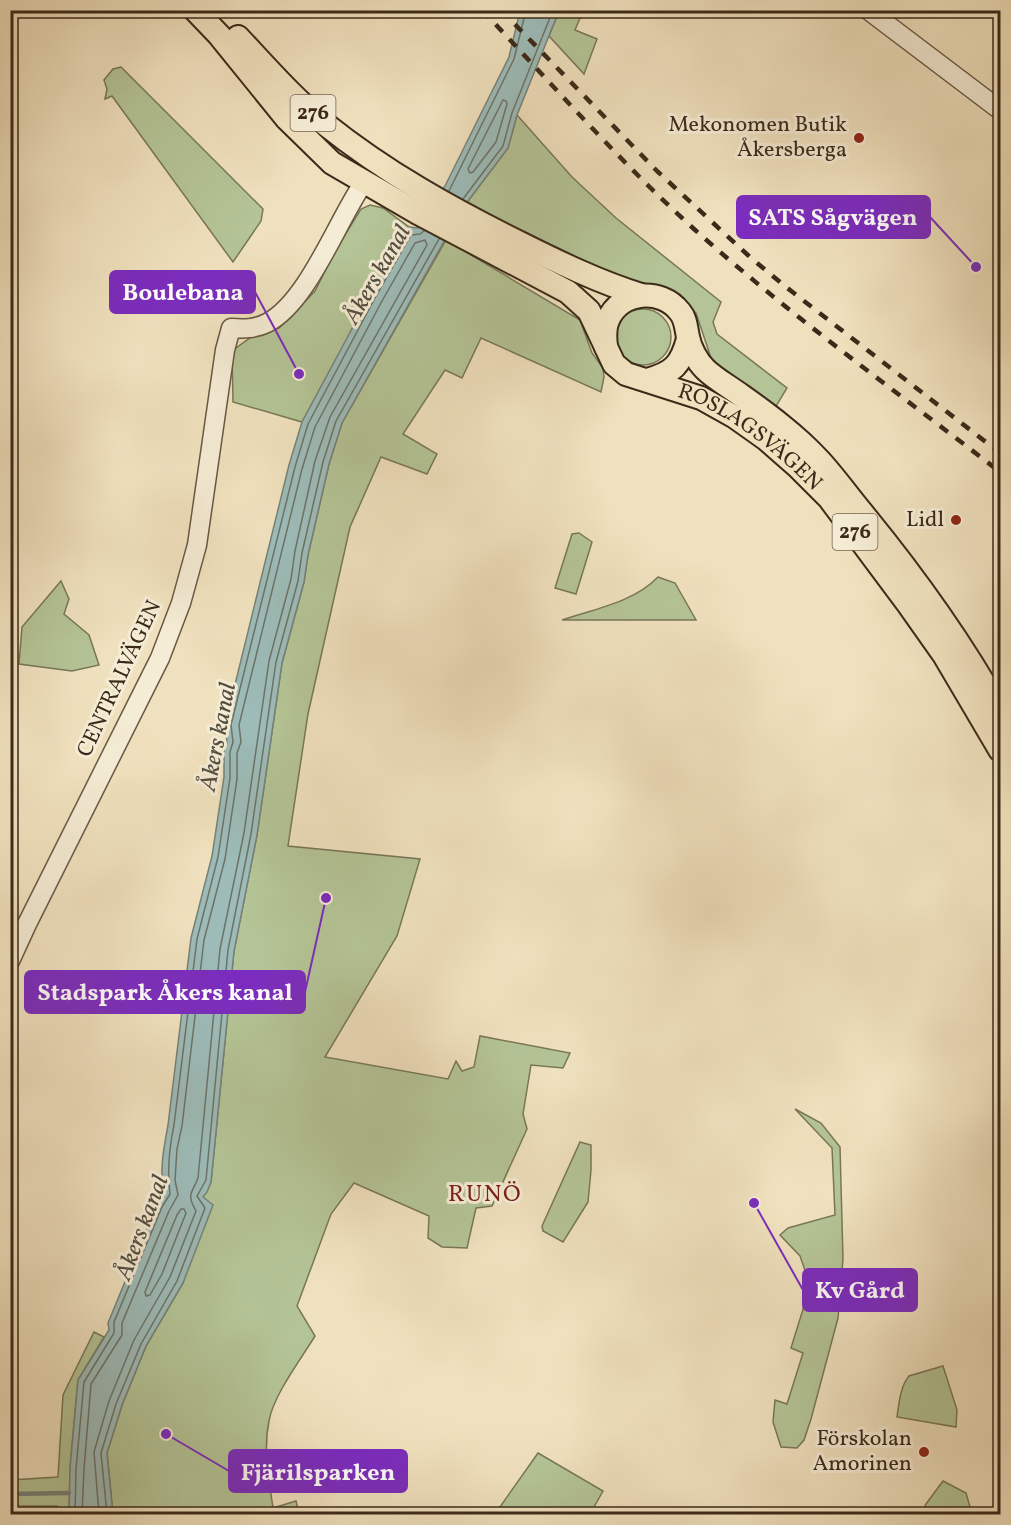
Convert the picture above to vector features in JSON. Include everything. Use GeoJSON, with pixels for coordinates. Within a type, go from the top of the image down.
{"type":"FeatureCollection","features":[{"type":"Feature","properties":{"kind":"main road","name":"276"},"geometry":{"type":"LineString","coordinates":[[195,10],[219,35],[306,139],[332,163],[364,182]]}},
{"type":"Feature","properties":{"kind":"main road","name":"ROSLAGSVÄGEN"},"geometry":{"type":"LineString","coordinates":[[214,10],[274,76],[324,122],[374,161],[423,204],[462,225],[579,301],[589,311],[614,364],[626,374],[701,398],[735,417],[766,439],[829,498],[944,655],[1000,750]]}},
{"type":"Feature","properties":{"kind":"main road"},"geometry":{"type":"LineString","coordinates":[[364,182],[377,178],[423,204]]}},
{"type":"Feature","properties":{"kind":"main road","name":"ROSLAGSVÄGEN"},"geometry":{"type":"LineString","coordinates":[[462,225],[610,286],[660,298],[680,312],[696,358],[706,370],[774,420],[818,459],[903,563],[985,684],[1000,711]]}},
{"type":"Feature","properties":{"kind":"main road"},"geometry":{"type":"LineString","coordinates":[[607,351],[604,334],[608,319],[616,308],[627,300],[641,295]]}},
{"type":"Feature","properties":{"kind":"main road","name":"ROSLAGSVÄGEN"},"geometry":{"type":"LineString","coordinates":[[647,380],[660,377],[674,369],[683,357],[688,339]]}},
{"type":"Feature","properties":{"kind":"street"},"geometry":{"type":"LineString","coordinates":[[868,10],[1000,110]]}},
{"type":"Feature","properties":{"kind":"street","name":"CENTRALVÄGEN"},"geometry":{"type":"LineString","coordinates":[[10,961],[160,658],[181,603],[197,545],[225,350],[231,328],[250,329],[267,323],[293,302],[308,282],[364,182]]}},
{"type":"Feature","properties":{"kind":"green space"},"geometry":{"type":"Polygon","coordinates":[[[559,11],[583,11],[575,30],[597,39],[584,74],[549,36],[559,11]]]}},
{"type":"Feature","properties":{"kind":"green space"},"geometry":{"type":"Polygon","coordinates":[[[121,67],[263,209],[261,221],[233,262],[112,96],[105,99],[107,89],[104,80],[113,69],[121,67]]]}},
{"type":"Feature","properties":{"kind":"green space"},"geometry":{"type":"Polygon","coordinates":[[[517,115],[572,177],[616,218],[721,302],[713,322],[717,334],[787,388],[775,408],[713,364],[696,313],[662,286],[621,281],[465,205],[508,148],[517,115]]]}},
{"type":"Feature","properties":{"kind":"green space"},"geometry":{"type":"Polygon","coordinates":[[[370,205],[383,208],[409,227],[302,422],[233,402],[232,351],[254,335],[279,328],[315,291],[335,251],[361,209],[370,205]]]}},
{"type":"Feature","properties":{"kind":"green space"},"geometry":{"type":"Polygon","coordinates":[[[446,240],[580,320],[592,353],[603,368],[601,392],[481,338],[462,378],[445,370],[403,434],[437,454],[427,474],[381,457],[350,527],[308,714],[288,846],[420,859],[397,936],[325,1057],[448,1079],[456,1061],[462,1071],[474,1067],[480,1036],[570,1053],[563,1068],[531,1065],[523,1114],[527,1129],[492,1206],[476,1208],[467,1248],[442,1247],[428,1238],[429,1216],[354,1183],[331,1214],[297,1306],[315,1336],[276,1400],[267,1432],[267,1465],[273,1508],[296,1501],[299,1514],[113,1514],[107,1453],[122,1405],[146,1346],[183,1283],[203,1197],[211,1182],[234,951],[257,835],[282,663],[304,582],[329,464],[342,423],[446,240]]]}},
{"type":"Feature","properties":{"kind":"green space"},"geometry":{"type":"Polygon","coordinates":[[[637,309],[649,309],[659,313],[667,321],[671,337],[667,353],[659,361],[649,365],[637,365],[627,361],[619,353],[615,343],[615,331],[619,321],[627,313],[637,309]]]}},
{"type":"Feature","properties":{"kind":"green space"},"geometry":{"type":"Polygon","coordinates":[[[579,533],[592,542],[576,594],[555,588],[572,534],[579,533]]]}},
{"type":"Feature","properties":{"kind":"green space"},"geometry":{"type":"Polygon","coordinates":[[[658,577],[675,583],[696,620],[562,620],[626,599],[638,593],[658,577]]]}},
{"type":"Feature","properties":{"kind":"green space"},"geometry":{"type":"Polygon","coordinates":[[[61,581],[69,599],[64,614],[89,635],[99,665],[72,671],[19,664],[22,627],[61,581]]]}},
{"type":"Feature","properties":{"kind":"green space"},"geometry":{"type":"Polygon","coordinates":[[[795,1109],[821,1123],[840,1147],[843,1259],[838,1318],[811,1419],[804,1440],[797,1448],[781,1447],[773,1422],[775,1400],[787,1404],[803,1353],[791,1348],[809,1290],[800,1256],[780,1235],[788,1228],[835,1215],[832,1148],[795,1109]]]}},
{"type":"Feature","properties":{"kind":"green space"},"geometry":{"type":"Polygon","coordinates":[[[580,1142],[591,1145],[588,1202],[563,1242],[543,1231],[542,1226],[580,1142]]]}},
{"type":"Feature","properties":{"kind":"green space"},"geometry":{"type":"Polygon","coordinates":[[[94,1332],[104,1337],[78,1380],[70,1468],[69,1514],[57,1514],[57,1506],[11,1506],[11,1480],[58,1477],[63,1395],[94,1332]]]}},
{"type":"Feature","properties":{"kind":"green space"},"geometry":{"type":"Polygon","coordinates":[[[943,1366],[957,1410],[956,1427],[897,1417],[902,1390],[909,1376],[943,1366]]]}},
{"type":"Feature","properties":{"kind":"green space"},"geometry":{"type":"Polygon","coordinates":[[[538,1453],[603,1491],[590,1514],[495,1514],[538,1453]]]}},
{"type":"Feature","properties":{"kind":"green space"},"geometry":{"type":"Polygon","coordinates":[[[943,1481],[966,1493],[972,1514],[921,1514],[943,1481]]]}},
{"type":"Feature","properties":{"kind":"water"},"geometry":{"type":"Polygon","coordinates":[[[520,11],[559,11],[517,115],[508,148],[465,205],[434,259],[342,423],[329,464],[304,582],[282,663],[257,835],[234,951],[211,1182],[203,1197],[213,1205],[183,1283],[146,1346],[122,1405],[107,1453],[113,1514],[69,1514],[70,1468],[78,1380],[109,1330],[108,1323],[157,1204],[164,1193],[163,1159],[191,938],[212,856],[224,777],[224,750],[227,742],[225,725],[289,465],[302,422],[370,295],[409,227],[418,228],[445,186],[509,57],[520,11]]]}},
{"type":"Feature","properties":{"kind":"waterway"},"geometry":{"type":"LineString","coordinates":[[10,1494],[69,1493]]}},
{"type":"Feature","properties":{"kind":"railway"},"geometry":{"type":"LineString","coordinates":[[482,10],[612,149],[694,229],[806,323],[1000,472]]}},
{"type":"Feature","properties":{"kind":"railway"},"geometry":{"type":"LineString","coordinates":[[501,10],[657,171],[751,258],[1000,453]]}},
{"type":"Feature","properties":{"kind":"place","name":"Mekonomen Butik Åkersberga"},"geometry":{"type":"Point","coordinates":[859,138]}},
{"type":"Feature","properties":{"kind":"place","name":"SATS Sågvägen"},"geometry":{"type":"Point","coordinates":[976,267]}},
{"type":"Feature","properties":{"kind":"place","name":"Boulebana"},"geometry":{"type":"Point","coordinates":[299,374]}},
{"type":"Feature","properties":{"kind":"place","name":"Lidl"},"geometry":{"type":"Point","coordinates":[956,520]}},
{"type":"Feature","properties":{"kind":"place","name":"Stadspark Åkers kanal"},"geometry":{"type":"Point","coordinates":[326,898]}},
{"type":"Feature","properties":{"kind":"place","name":"Kv Gård"},"geometry":{"type":"Point","coordinates":[754,1203]}},
{"type":"Feature","properties":{"kind":"place","name":"Fjärilsparken"},"geometry":{"type":"Point","coordinates":[166,1434]}},
{"type":"Feature","properties":{"kind":"place","name":"Förskolan Amorinen"},"geometry":{"type":"Point","coordinates":[924,1452]}},
{"type":"Feature","properties":{"kind":"district","name":"RUNÖ"},"geometry":{"type":"Point","coordinates":[485,1195]}},
{"type":"Feature","properties":{"kind":"water label","name":"Åkers kanal"},"geometry":{"type":"Point","coordinates":[378,275]}},
{"type":"Feature","properties":{"kind":"water label","name":"Åkers kanal"},"geometry":{"type":"Point","coordinates":[219,737]}},
{"type":"Feature","properties":{"kind":"water label","name":"Åkers kanal"},"geometry":{"type":"Point","coordinates":[143,1228]}}]}
